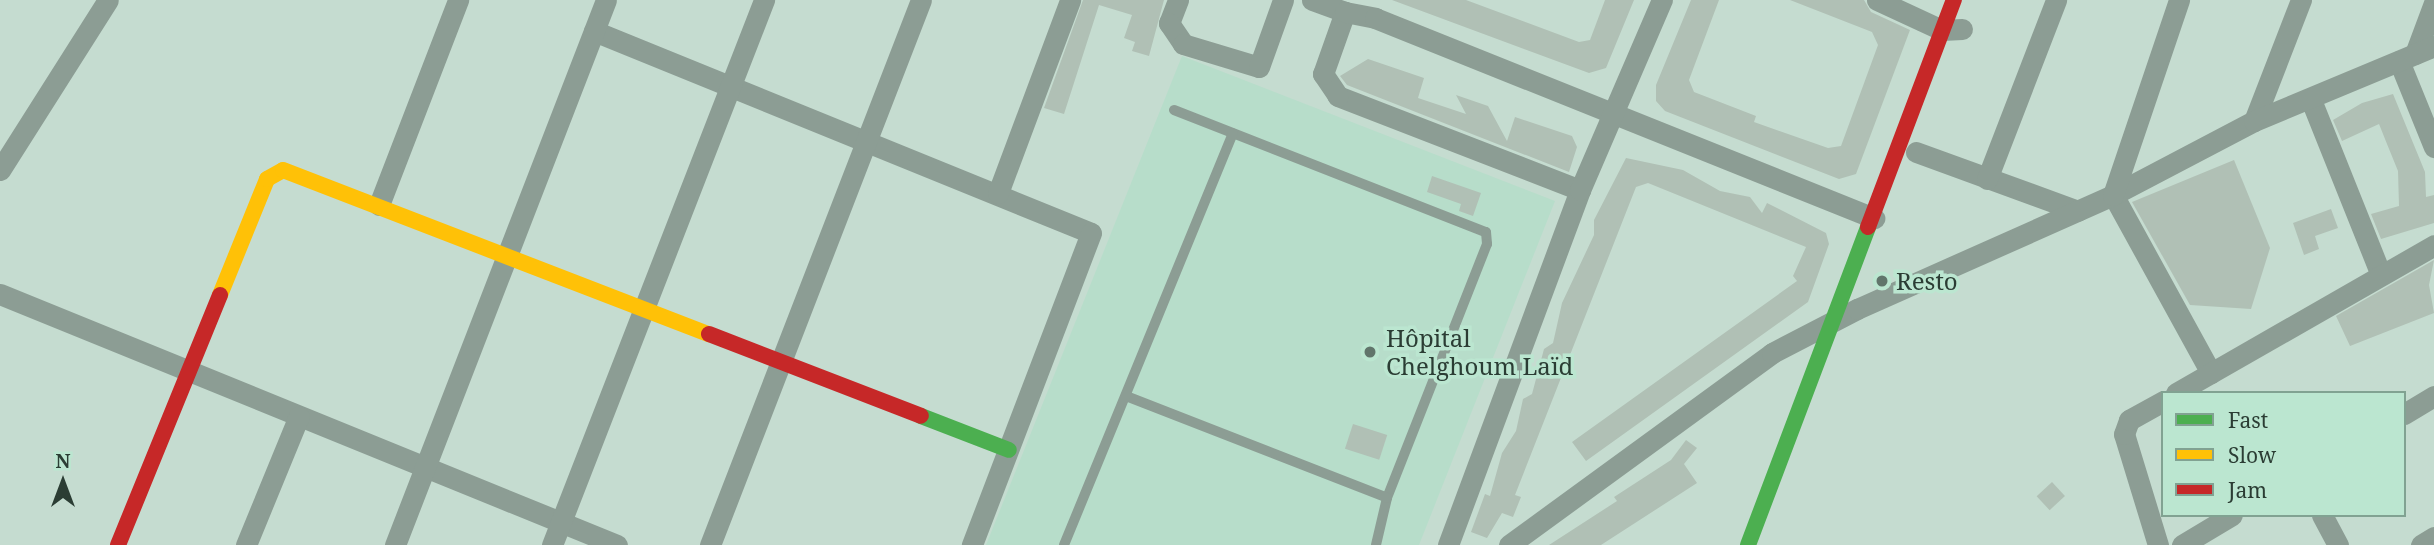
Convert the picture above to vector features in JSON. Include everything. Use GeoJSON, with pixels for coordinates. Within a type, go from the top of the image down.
{"type":"FeatureCollection","features":[{"type":"Feature","properties":{"kind":"street"},"geometry":{"type":"LineString","coordinates":[[0,170],[108,0]]}},
{"type":"Feature","properties":{"kind":"street"},"geometry":{"type":"LineString","coordinates":[[379,205],[458,0]]}},
{"type":"Feature","properties":{"kind":"street"},"geometry":{"type":"LineString","coordinates":[[396,545],[606,0]]}},
{"type":"Feature","properties":{"kind":"street"},"geometry":{"type":"LineString","coordinates":[[551,545],[764,0]]}},
{"type":"Feature","properties":{"kind":"street"},"geometry":{"type":"LineString","coordinates":[[710,545],[921,0]]}},
{"type":"Feature","properties":{"kind":"street"},"geometry":{"type":"LineString","coordinates":[[998,193],[1070,0]]}},
{"type":"Feature","properties":{"kind":"street"},"geometry":{"type":"LineString","coordinates":[[1178,0],[1169,23],[1183,44],[1259,67],[1283,0]]}},
{"type":"Feature","properties":{"kind":"street"},"geometry":{"type":"LineString","coordinates":[[1312,0],[1345,12],[1378,9],[1614,116],[1874,218]]}},
{"type":"Feature","properties":{"kind":"street"},"geometry":{"type":"LineString","coordinates":[[1448,544],[1580,190],[1662,0]]}},
{"type":"Feature","properties":{"kind":"street"},"geometry":{"type":"LineString","coordinates":[[1877,0],[1952,29]]}},
{"type":"Feature","properties":{"kind":"street"},"geometry":{"type":"LineString","coordinates":[[1847,335],[1916,152],[1952,29],[1954,0]]}},
{"type":"Feature","properties":{"kind":"street"},"geometry":{"type":"LineString","coordinates":[[1748,545],[1829,325],[1952,29],[1972,0]]}},
{"type":"Feature","properties":{"kind":"street"},"geometry":{"type":"LineString","coordinates":[[1987,179],[2056,0]]}},
{"type":"Feature","properties":{"kind":"street"},"geometry":{"type":"LineString","coordinates":[[2179,0],[2113,195],[2211,373]]}},
{"type":"Feature","properties":{"kind":"street"},"geometry":{"type":"LineString","coordinates":[[2253,121],[2301,0]]}},
{"type":"Feature","properties":{"kind":"street"},"geometry":{"type":"LineString","coordinates":[[2434,3],[2416,53],[2434,146]]}},
{"type":"Feature","properties":{"kind":"street"},"geometry":{"type":"LineString","coordinates":[[1345,12],[1323,74],[1338,96],[1580,190]]}},
{"type":"Feature","properties":{"kind":"street"},"geometry":{"type":"LineString","coordinates":[[594,31],[1091,233],[972,545]]}},
{"type":"Feature","properties":{"kind":"street"},"geometry":{"type":"LineString","coordinates":[[1509,545],[1772,353],[1857,309],[2113,195],[2253,121],[2311,100],[2416,53]]}},
{"type":"Feature","properties":{"kind":"street"},"geometry":{"type":"LineString","coordinates":[[2311,100],[2381,275]]}},
{"type":"Feature","properties":{"kind":"street"},"geometry":{"type":"LineString","coordinates":[[1916,152],[2078,211]]}},
{"type":"Feature","properties":{"kind":"street"},"geometry":{"type":"LineString","coordinates":[[118,545],[188,370],[273,172],[283,170],[509,253],[1009,450]]}},
{"type":"Feature","properties":{"kind":"street"},"geometry":{"type":"LineString","coordinates":[[2180,391],[2434,245]]}},
{"type":"Feature","properties":{"kind":"street"},"geometry":{"type":"LineString","coordinates":[[0,294],[617,545]]}},
{"type":"Feature","properties":{"kind":"street"},"geometry":{"type":"LineString","coordinates":[[2406,413],[2434,396]]}},
{"type":"Feature","properties":{"kind":"street"},"geometry":{"type":"LineString","coordinates":[[2158,545],[2124,434],[2129,420],[2161,402]]}},
{"type":"Feature","properties":{"kind":"street"},"geometry":{"type":"LineString","coordinates":[[246,545],[299,415]]}},
{"type":"Feature","properties":{"kind":"street"},"geometry":{"type":"LineString","coordinates":[[2182,545],[2229,517]]}},
{"type":"Feature","properties":{"kind":"street"},"geometry":{"type":"LineString","coordinates":[[2323,517],[2339,545]]}},
{"type":"Feature","properties":{"kind":"street"},"geometry":{"type":"LineString","coordinates":[[2421,545],[2434,537]]}},
{"type":"Feature","properties":{"kind":"lane"},"geometry":{"type":"LineString","coordinates":[[1174,110],[1486,232],[1487,244],[1387,498],[1376,545]]}},
{"type":"Feature","properties":{"kind":"lane"},"geometry":{"type":"LineString","coordinates":[[1064,545],[1233,133]]}},
{"type":"Feature","properties":{"kind":"lane"},"geometry":{"type":"LineString","coordinates":[[1126,396],[1387,498]]}},
{"type":"Feature","properties":{"kind":"shaded area"},"geometry":{"type":"Polygon","coordinates":[[[1182,56],[1555,201],[1419,545],[986,545],[1182,56]]]}},
{"type":"Feature","properties":{"kind":"building"},"geometry":{"type":"Polygon","coordinates":[[[1083,0],[1164,0],[1149,56],[1132,51],[1135,42],[1124,38],[1132,15],[1099,5],[1064,114],[1044,108],[1083,0]]]}},
{"type":"Feature","properties":{"kind":"building"},"geometry":{"type":"Polygon","coordinates":[[[1392,0],[1466,0],[1579,42],[1590,40],[1605,0],[1634,0],[1606,68],[1589,73],[1392,0]]]}},
{"type":"Feature","properties":{"kind":"building"},"geometry":{"type":"Polygon","coordinates":[[[1691,0],[1719,0],[1689,80],[1694,92],[1756,116],[1754,122],[1828,148],[1841,146],[1878,45],[1872,32],[1790,0],[1864,0],[1871,12],[1910,30],[1856,174],[1839,179],[1665,111],[1656,101],[1656,85],[1691,0]]]}},
{"type":"Feature","properties":{"kind":"building"},"geometry":{"type":"Polygon","coordinates":[[[1368,59],[1424,78],[1418,98],[1466,114],[1456,95],[1488,106],[1507,141],[1515,117],[1572,136],[1577,147],[1569,172],[1347,85],[1340,76],[1368,59]]]}},
{"type":"Feature","properties":{"kind":"building"},"geometry":{"type":"Polygon","coordinates":[[[2393,94],[2425,172],[2426,197],[2434,195],[2434,223],[2381,239],[2371,214],[2399,206],[2398,171],[2379,124],[2342,141],[2333,120],[2362,103],[2393,94]]]}},
{"type":"Feature","properties":{"kind":"building"},"geometry":{"type":"Polygon","coordinates":[[[1626,158],[1683,170],[1720,191],[1750,197],[1762,213],[1767,203],[1826,233],[1829,244],[1808,302],[1586,461],[1572,442],[1797,281],[1793,276],[1806,247],[1648,183],[1636,187],[1515,495],[1521,497],[1513,517],[1502,513],[1487,538],[1471,532],[1485,494],[1490,496],[1502,453],[1516,431],[1523,399],[1532,394],[1544,349],[1553,343],[1562,303],[1594,235],[1594,220],[1626,158]]]}},
{"type":"Feature","properties":{"kind":"building"},"geometry":{"type":"Polygon","coordinates":[[[2234,160],[2270,248],[2251,309],[2190,305],[2132,202],[2234,160]]]}},
{"type":"Feature","properties":{"kind":"building"},"geometry":{"type":"Polygon","coordinates":[[[1432,176],[1481,193],[1473,216],[1459,211],[1461,204],[1427,192],[1432,176]]]}},
{"type":"Feature","properties":{"kind":"building"},"geometry":{"type":"Polygon","coordinates":[[[2331,209],[2338,228],[2315,236],[2319,249],[2304,255],[2293,223],[2331,209]]]}},
{"type":"Feature","properties":{"kind":"building"},"geometry":{"type":"Polygon","coordinates":[[[2434,260],[2429,285],[2434,313],[2350,346],[2336,316],[2434,260]]]}},
{"type":"Feature","properties":{"kind":"building"},"geometry":{"type":"Polygon","coordinates":[[[1353,424],[1387,435],[1379,460],[1345,449],[1353,424]]]}},
{"type":"Feature","properties":{"kind":"building"},"geometry":{"type":"Polygon","coordinates":[[[1686,440],[1697,448],[1684,464],[1697,483],[1601,545],[1549,545],[1617,501],[1614,497],[1671,460],[1686,440]]]}},
{"type":"Feature","properties":{"kind":"building"},"geometry":{"type":"Polygon","coordinates":[[[2052,482],[2065,496],[2050,510],[2037,496],[2052,482]]]}},
{"type":"Feature","properties":{"kind":"traffic: fast"},"geometry":{"type":"LineString","coordinates":[[1748,545],[1868,227]]}},
{"type":"Feature","properties":{"kind":"traffic: fast"},"geometry":{"type":"LineString","coordinates":[[921,416],[1009,450]]}},
{"type":"Feature","properties":{"kind":"traffic: slow"},"geometry":{"type":"LineString","coordinates":[[220,295],[267,179],[283,170],[709,334]]}},
{"type":"Feature","properties":{"kind":"traffic: jam"},"geometry":{"type":"LineString","coordinates":[[1868,227],[1954,0]]}},
{"type":"Feature","properties":{"kind":"traffic: jam"},"geometry":{"type":"LineString","coordinates":[[118,545],[220,295]]}},
{"type":"Feature","properties":{"kind":"traffic: jam"},"geometry":{"type":"LineString","coordinates":[[709,334],[921,416]]}},
{"type":"Feature","properties":{"kind":"place","name":"Resto"},"geometry":{"type":"Point","coordinates":[1882,281]}},
{"type":"Feature","properties":{"kind":"place","name":"Hôpital Chelghoum Laïd"},"geometry":{"type":"Point","coordinates":[1370,352]}}]}
